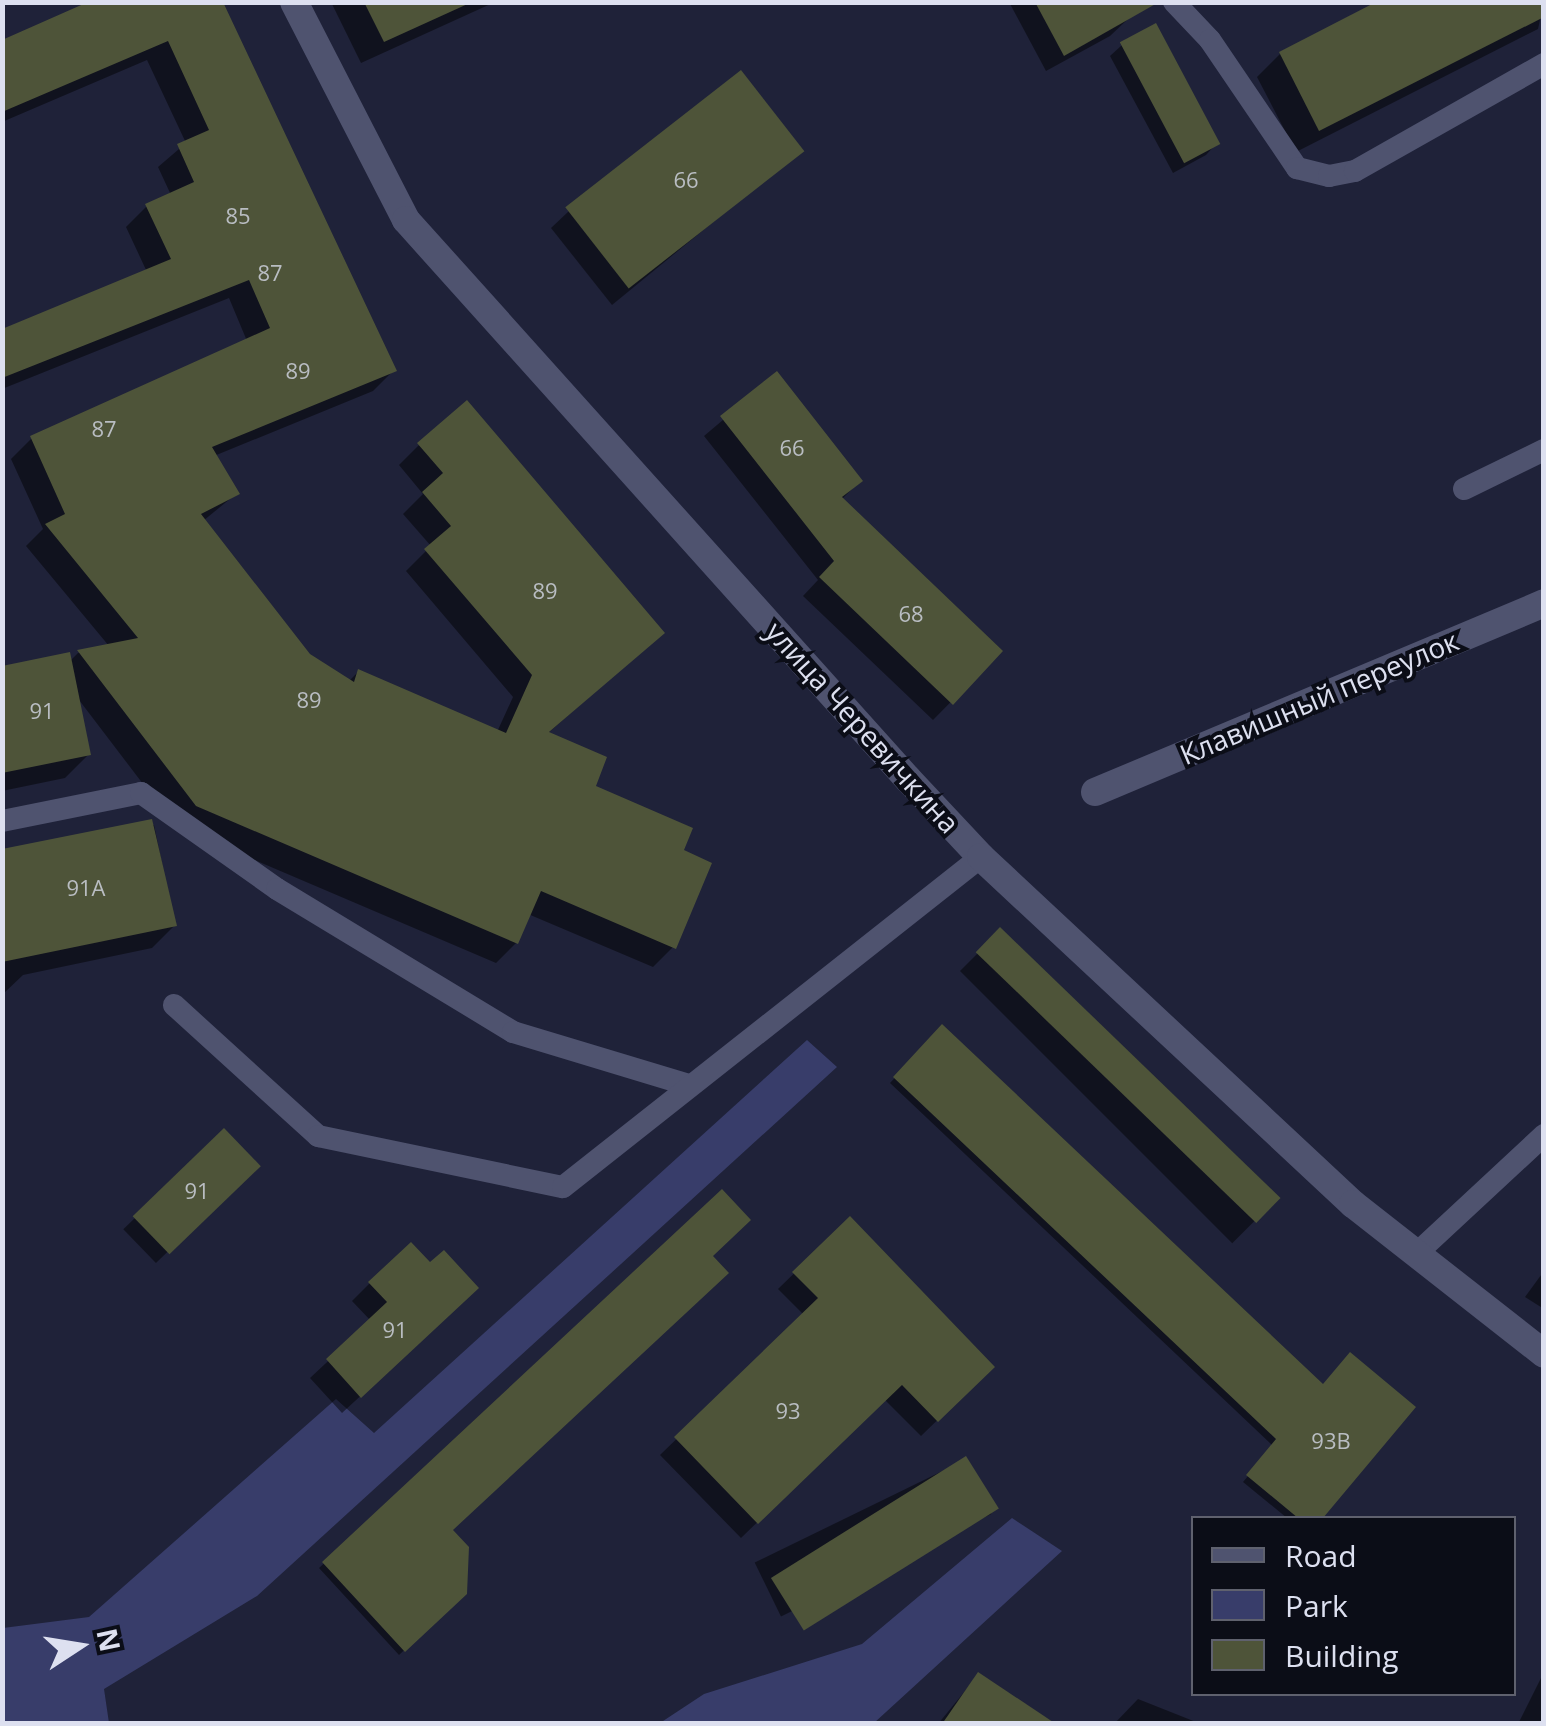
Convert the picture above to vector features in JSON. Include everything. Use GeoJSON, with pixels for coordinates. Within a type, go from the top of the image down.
{"type":"FeatureCollection","features":[{"type":"Feature","properties":{"kind":"street","name":"улица Черевичкина"},"geometry":{"type":"LineString","coordinates":[[294,2],[406,220],[981,857],[1353,1204],[1544,1354]]}},
{"type":"Feature","properties":{"kind":"street","name":"Клавишный переулок"},"geometry":{"type":"LineString","coordinates":[[1095,792],[1544,602]]}},
{"type":"Feature","properties":{"kind":"lane"},"geometry":{"type":"LineString","coordinates":[[1174,2],[1210,40],[1297,168],[1328,176],[1355,172],[1544,64]]}},
{"type":"Feature","properties":{"kind":"lane"},"geometry":{"type":"LineString","coordinates":[[1464,488],[1544,450]]}},
{"type":"Feature","properties":{"kind":"lane"},"geometry":{"type":"LineString","coordinates":[[2,822],[141,793],[277,888],[514,1032],[688,1085]]}},
{"type":"Feature","properties":{"kind":"lane"},"geometry":{"type":"LineString","coordinates":[[174,1005],[318,1136],[563,1187],[981,857]]}},
{"type":"Feature","properties":{"kind":"lane"},"geometry":{"type":"LineString","coordinates":[[1416,1254],[1544,1135]]}},
{"type":"Feature","properties":{"kind":"green space"},"geometry":{"type":"Polygon","coordinates":[[[807,1040],[837,1067],[257,1596],[104,1689],[109,1723],[3,1723],[3,1628],[89,1617],[336,1399],[374,1433],[807,1040]]]}},
{"type":"Feature","properties":{"kind":"green space"},"geometry":{"type":"Polygon","coordinates":[[[1012,1518],[1062,1551],[874,1723],[660,1723],[704,1694],[862,1644],[1012,1518]]]}},
{"type":"Feature","properties":{"kind":"building"},"geometry":{"type":"Polygon","coordinates":[[[88,2],[223,2],[397,371],[212,447],[240,494],[201,514],[310,654],[354,682],[358,669],[506,733],[532,675],[424,549],[451,526],[422,492],[443,473],[417,443],[467,400],[665,633],[549,732],[607,757],[596,786],[693,828],[684,850],[712,863],[676,949],[541,891],[518,944],[196,806],[77,650],[138,638],[45,524],[65,514],[30,436],[270,328],[249,280],[2,378],[2,329],[171,259],[145,204],[194,182],[177,144],[209,130],[168,41],[2,112],[2,40],[88,2]]]}},
{"type":"Feature","properties":{"kind":"building"},"geometry":{"type":"Polygon","coordinates":[[[364,2],[472,2],[384,42],[364,2]]]}},
{"type":"Feature","properties":{"kind":"building"},"geometry":{"type":"Polygon","coordinates":[[[1035,2],[1159,2],[1064,56],[1035,2]]]}},
{"type":"Feature","properties":{"kind":"building"},"geometry":{"type":"Polygon","coordinates":[[[1376,2],[1544,2],[1544,17],[1319,131],[1279,52],[1376,2]]]}},
{"type":"Feature","properties":{"kind":"building"},"geometry":{"type":"Polygon","coordinates":[[[1156,23],[1220,144],[1184,163],[1120,42],[1156,23]]]}},
{"type":"Feature","properties":{"kind":"building"},"geometry":{"type":"Polygon","coordinates":[[[741,70],[804,151],[629,288],[565,207],[741,70]]]}},
{"type":"Feature","properties":{"kind":"building"},"geometry":{"type":"Polygon","coordinates":[[[777,371],[863,481],[842,497],[1003,651],[953,705],[819,577],[834,561],[720,416],[777,371]]]}},
{"type":"Feature","properties":{"kind":"building"},"geometry":{"type":"Polygon","coordinates":[[[70,652],[91,755],[2,773],[2,666],[70,652]]]}},
{"type":"Feature","properties":{"kind":"building"},"geometry":{"type":"Polygon","coordinates":[[[152,819],[177,926],[2,962],[2,849],[152,819]]]}},
{"type":"Feature","properties":{"kind":"building"},"geometry":{"type":"Polygon","coordinates":[[[1000,927],[1281,1198],[1256,1223],[976,952],[1000,927]]]}},
{"type":"Feature","properties":{"kind":"building"},"geometry":{"type":"Polygon","coordinates":[[[942,1024],[1323,1384],[1350,1352],[1416,1407],[1325,1516],[1296,1516],[1246,1475],[1276,1439],[893,1077],[942,1024]]]}},
{"type":"Feature","properties":{"kind":"building"},"geometry":{"type":"Polygon","coordinates":[[[224,1128],[261,1166],[169,1254],[133,1216],[224,1128]]]}},
{"type":"Feature","properties":{"kind":"building"},"geometry":{"type":"Polygon","coordinates":[[[722,1189],[751,1220],[713,1256],[729,1273],[453,1530],[469,1547],[467,1594],[405,1652],[322,1562],[722,1189]]]}},
{"type":"Feature","properties":{"kind":"building"},"geometry":{"type":"Polygon","coordinates":[[[850,1216],[995,1367],[938,1422],[902,1385],[758,1524],[674,1437],[818,1298],[792,1272],[850,1216]]]}},
{"type":"Feature","properties":{"kind":"building"},"geometry":{"type":"Polygon","coordinates":[[[411,1242],[430,1262],[444,1250],[479,1288],[361,1398],[326,1359],[387,1302],[368,1282],[411,1242]]]}},
{"type":"Feature","properties":{"kind":"building"},"geometry":{"type":"Polygon","coordinates":[[[966,1456],[999,1509],[804,1630],[771,1578],[966,1456]]]}},
{"type":"Feature","properties":{"kind":"building"},"geometry":{"type":"Polygon","coordinates":[[[978,1672],[1056,1724],[942,1724],[978,1672]]]}}]}
